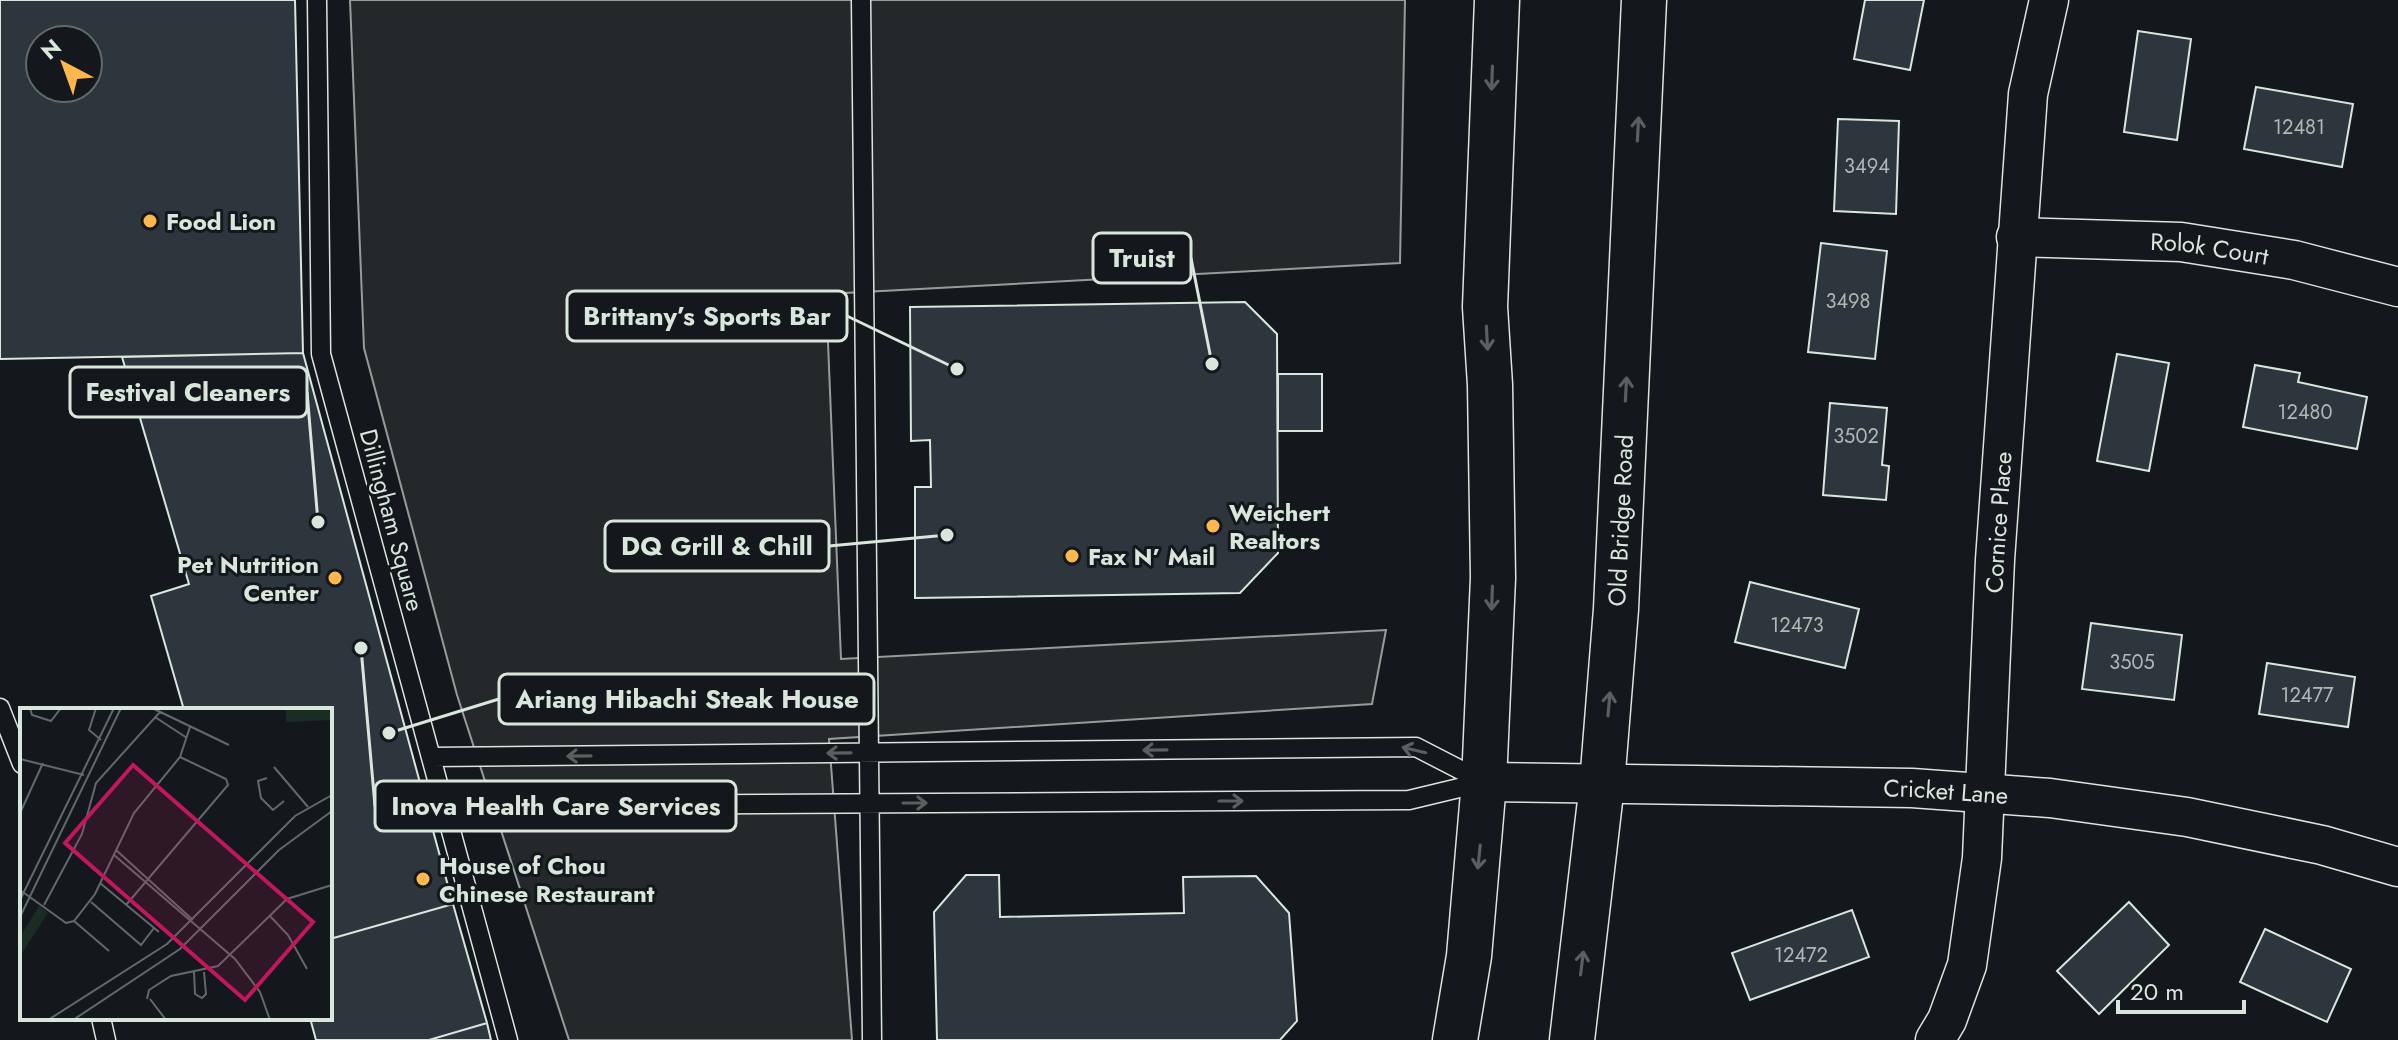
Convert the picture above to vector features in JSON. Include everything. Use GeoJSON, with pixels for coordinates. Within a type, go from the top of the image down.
{"type":"FeatureCollection","features":[{"type":"Feature","properties":{"kind":"main road"},"geometry":{"type":"LineString","coordinates":[[1455,1040],[1469,956],[1481,845],[1493,578],[1490,385],[1485,307],[1497,0]]}},
{"type":"Feature","properties":{"kind":"main road","name":"Old Bridge Road"},"geometry":{"type":"LineString","coordinates":[[1572,1040],[1602,784],[1616,609],[1644,0]]}},
{"type":"Feature","properties":{"kind":"street","name":"Cornice Place"},"geometry":{"type":"LineString","coordinates":[[1935,1040],[1947,1020],[1967,965],[1982,858],[1995,560],[2016,237],[2028,94],[2049,0]]}},
{"type":"Feature","properties":{"kind":"street","name":"Rolok Court"},"geometry":{"type":"LineString","coordinates":[[2016,237],[2181,242],[2294,260],[2398,287]]}},
{"type":"Feature","properties":{"kind":"street","name":"Cricket Lane"},"geometry":{"type":"LineString","coordinates":[[1484,782],[1912,788],[2050,798],[2187,817],[2322,845],[2398,867]]}},
{"type":"Feature","properties":{"kind":"lane","name":"Dillingham Square"},"geometry":{"type":"LineString","coordinates":[[317,0],[321,354],[508,1040]]}},
{"type":"Feature","properties":{"kind":"lane"},"geometry":{"type":"LineString","coordinates":[[861,0],[872,1040]]}},
{"type":"Feature","properties":{"kind":"lane"},"geometry":{"type":"LineString","coordinates":[[0,708],[20,759]]}},
{"type":"Feature","properties":{"kind":"lane"},"geometry":{"type":"LineString","coordinates":[[432,757],[1416,747],[1484,782]]}},
{"type":"Feature","properties":{"kind":"lane"},"geometry":{"type":"LineString","coordinates":[[445,806],[1409,800],[1484,782]]}},
{"type":"Feature","properties":{"kind":"lane"},"geometry":{"type":"LineString","coordinates":[[101,1020],[106,1040]]}},
{"type":"Feature","properties":{"kind":"shaded area"},"geometry":{"type":"Polygon","coordinates":[[[350,0],[1405,0],[1400,263],[826,294],[841,659],[1386,630],[1372,704],[829,739],[852,1040],[569,1040],[457,695],[364,348],[350,0]]]}},
{"type":"Feature","properties":{"kind":"building","name":"Food Lion"},"geometry":{"type":"Polygon","coordinates":[[[0,0],[295,0],[303,353],[0,359],[0,0]]]}},
{"type":"Feature","properties":{"kind":"building"},"geometry":{"type":"Polygon","coordinates":[[[1865,0],[1924,0],[1910,70],[1854,59],[1865,0]]]}},
{"type":"Feature","properties":{"kind":"building"},"geometry":{"type":"Polygon","coordinates":[[[2138,31],[2191,39],[2177,140],[2124,132],[2138,31]]]}},
{"type":"Feature","properties":{"kind":"building"},"geometry":{"type":"Polygon","coordinates":[[[2256,87],[2353,104],[2342,167],[2244,149],[2256,87]]]}},
{"type":"Feature","properties":{"kind":"building"},"geometry":{"type":"Polygon","coordinates":[[[1838,119],[1899,121],[1896,214],[1834,211],[1838,119]]]}},
{"type":"Feature","properties":{"kind":"building"},"geometry":{"type":"Polygon","coordinates":[[[1821,243],[1887,251],[1875,359],[1808,352],[1821,243]]]}},
{"type":"Feature","properties":{"kind":"building"},"geometry":{"type":"Polygon","coordinates":[[[1245,302],[1277,334],[1278,553],[1240,593],[915,598],[915,487],[931,487],[930,440],[911,441],[910,307],[1245,302]]]}},
{"type":"Feature","properties":{"kind":"building"},"geometry":{"type":"Polygon","coordinates":[[[303,353],[453,904],[332,938],[332,708],[183,708],[151,596],[189,584],[122,357],[303,353]]]}},
{"type":"Feature","properties":{"kind":"building"},"geometry":{"type":"Polygon","coordinates":[[[2117,354],[2169,363],[2149,471],[2097,461],[2117,354]]]}},
{"type":"Feature","properties":{"kind":"building"},"geometry":{"type":"Polygon","coordinates":[[[2255,365],[2300,373],[2298,382],[2367,397],[2357,449],[2243,427],[2255,365]]]}},
{"type":"Feature","properties":{"kind":"building"},"geometry":{"type":"Polygon","coordinates":[[[1278,374],[1322,374],[1322,431],[1278,431],[1278,374]]]}},
{"type":"Feature","properties":{"kind":"building"},"geometry":{"type":"Polygon","coordinates":[[[1830,403],[1887,408],[1882,465],[1889,466],[1886,500],[1823,495],[1830,403]]]}},
{"type":"Feature","properties":{"kind":"building"},"geometry":{"type":"Polygon","coordinates":[[[1750,582],[1859,609],[1845,668],[1735,642],[1750,582]]]}},
{"type":"Feature","properties":{"kind":"building"},"geometry":{"type":"Polygon","coordinates":[[[2091,623],[2182,635],[2174,700],[2082,689],[2091,623]]]}},
{"type":"Feature","properties":{"kind":"building"},"geometry":{"type":"Polygon","coordinates":[[[2267,663],[2355,677],[2348,727],[2259,714],[2267,663]]]}},
{"type":"Feature","properties":{"kind":"building"},"geometry":{"type":"Polygon","coordinates":[[[966,875],[999,875],[1000,917],[1184,913],[1183,877],[1256,876],[1289,913],[1297,1021],[1280,1040],[937,1040],[934,912],[966,875]]]}},
{"type":"Feature","properties":{"kind":"building"},"geometry":{"type":"Polygon","coordinates":[[[2129,902],[2169,945],[2099,1014],[2057,971],[2129,902]]]}},
{"type":"Feature","properties":{"kind":"building"},"geometry":{"type":"Polygon","coordinates":[[[453,904],[487,1023],[429,1040],[316,1040],[311,1020],[332,1020],[332,938],[453,904]]]}},
{"type":"Feature","properties":{"kind":"building"},"geometry":{"type":"Polygon","coordinates":[[[1852,910],[1869,957],[1750,1000],[1732,953],[1852,910]]]}},
{"type":"Feature","properties":{"kind":"building"},"geometry":{"type":"Polygon","coordinates":[[[2265,929],[2351,969],[2327,1022],[2240,982],[2265,929]]]}},
{"type":"Feature","properties":{"kind":"building"},"geometry":{"type":"Polygon","coordinates":[[[487,1023],[491,1040],[429,1040],[487,1023]]]}},
{"type":"Feature","properties":{"kind":"place","name":"Food Lion"},"geometry":{"type":"Point","coordinates":[150,221]}},
{"type":"Feature","properties":{"kind":"place","name":"Truist"},"geometry":{"type":"Point","coordinates":[1212,364]}},
{"type":"Feature","properties":{"kind":"place","name":"Brittany’s Sports Bar"},"geometry":{"type":"Point","coordinates":[957,369]}},
{"type":"Feature","properties":{"kind":"place","name":"Festival Cleaners"},"geometry":{"type":"Point","coordinates":[318,522]}},
{"type":"Feature","properties":{"kind":"place","name":"Weichert Realtors"},"geometry":{"type":"Point","coordinates":[1213,526]}},
{"type":"Feature","properties":{"kind":"place","name":"DQ Grill & Chill"},"geometry":{"type":"Point","coordinates":[947,535]}},
{"type":"Feature","properties":{"kind":"place","name":"Fax N’ Mail"},"geometry":{"type":"Point","coordinates":[1072,556]}},
{"type":"Feature","properties":{"kind":"place","name":"Pet Nutrition Center"},"geometry":{"type":"Point","coordinates":[335,578]}},
{"type":"Feature","properties":{"kind":"place","name":"Inova Health Care Services"},"geometry":{"type":"Point","coordinates":[361,648]}},
{"type":"Feature","properties":{"kind":"place","name":"Ariang Hibachi Steak House"},"geometry":{"type":"Point","coordinates":[389,733]}},
{"type":"Feature","properties":{"kind":"place","name":"House of Chou Chinese Restaurant"},"geometry":{"type":"Point","coordinates":[423,879]}}]}
